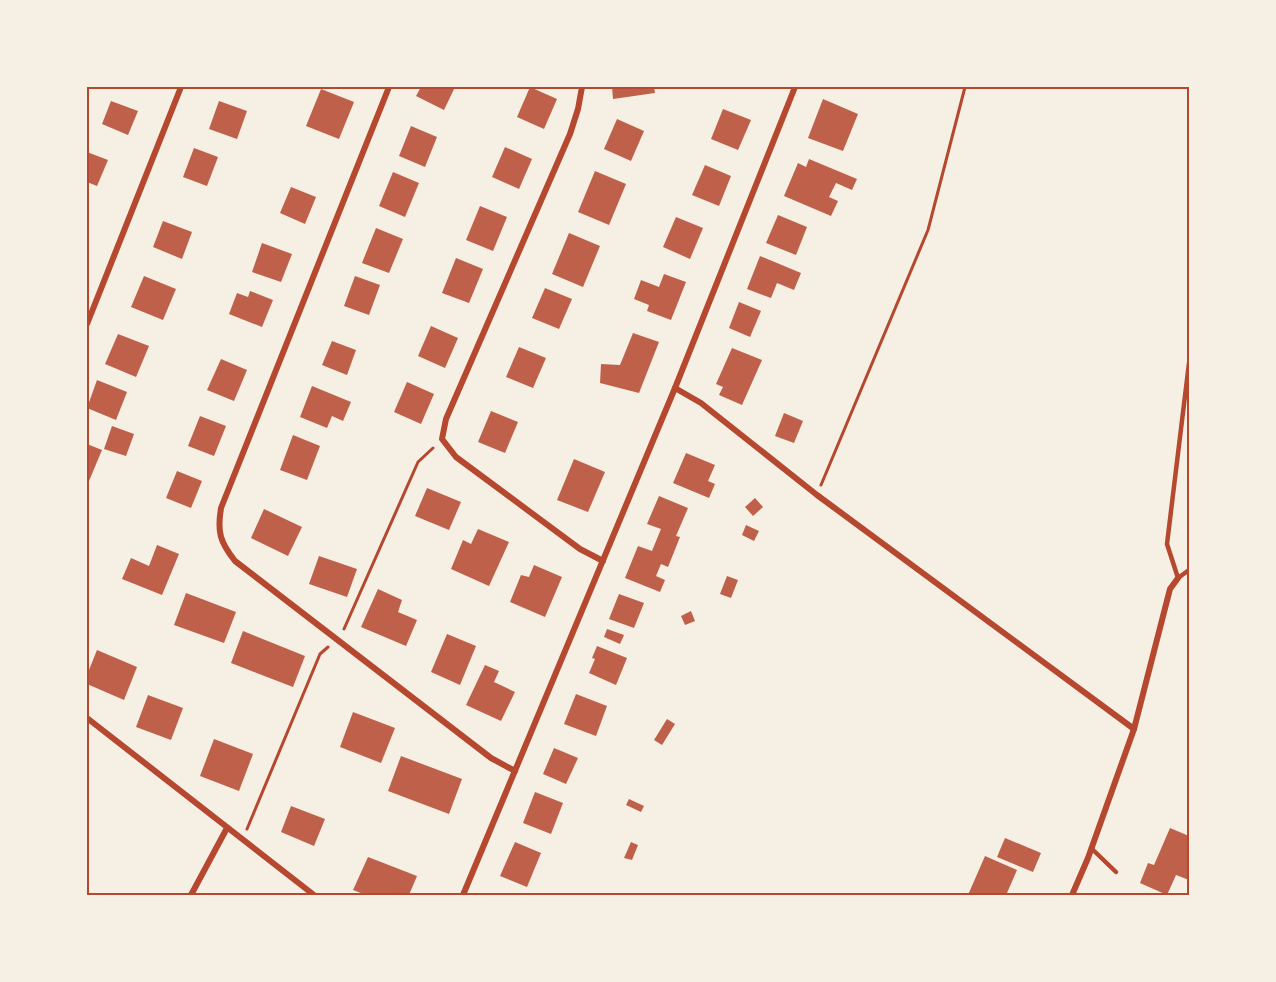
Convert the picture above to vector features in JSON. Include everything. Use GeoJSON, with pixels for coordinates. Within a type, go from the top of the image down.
{"type":"FeatureCollection","features":[{"type":"Feature","properties":{"kind":"street"},"geometry":{"type":"LineString","coordinates":[[87,324],[181,87]]}},
{"type":"Feature","properties":{"kind":"street"},"geometry":{"type":"LineString","coordinates":[[389,87],[221,508],[218,527],[224,546],[235,561],[491,758],[514,771]]}},
{"type":"Feature","properties":{"kind":"street"},"geometry":{"type":"LineString","coordinates":[[582,87],[570,134],[446,419],[442,439],[456,457],[580,549],[603,561]]}},
{"type":"Feature","properties":{"kind":"street"},"geometry":{"type":"LineString","coordinates":[[464,895],[675,388],[795,87]]}},
{"type":"Feature","properties":{"kind":"street"},"geometry":{"type":"LineString","coordinates":[[675,388],[701,404],[817,495],[1134,729]]}},
{"type":"Feature","properties":{"kind":"street"},"geometry":{"type":"LineString","coordinates":[[1072,895],[1134,729],[1170,589],[1178,578]]}},
{"type":"Feature","properties":{"kind":"street"},"geometry":{"type":"LineString","coordinates":[[87,718],[314,895]]}},
{"type":"Feature","properties":{"kind":"street"},"geometry":{"type":"LineString","coordinates":[[191,895],[226,828]]}},
{"type":"Feature","properties":{"kind":"lane"},"geometry":{"type":"LineString","coordinates":[[1189,363],[1167,544],[1178,578],[1189,570]]}},
{"type":"Feature","properties":{"kind":"lane"},"geometry":{"type":"LineString","coordinates":[[1091,848],[1116,872]]}},
{"type":"Feature","properties":{"kind":"path"},"geometry":{"type":"LineString","coordinates":[[817,495],[928,230],[965,87]]}},
{"type":"Feature","properties":{"kind":"building"},"geometry":{"type":"Polygon","coordinates":[[[421,87],[455,87],[444,110],[416,96],[421,87]]]}},
{"type":"Feature","properties":{"kind":"building"},"geometry":{"type":"Polygon","coordinates":[[[530,87],[557,99],[544,129],[517,117],[530,87]]]}},
{"type":"Feature","properties":{"kind":"building"},"geometry":{"type":"Polygon","coordinates":[[[612,87],[654,87],[655,93],[613,99],[612,87]]]}},
{"type":"Feature","properties":{"kind":"building"},"geometry":{"type":"Polygon","coordinates":[[[321,89],[354,102],[339,139],[306,126],[321,89]]]}},
{"type":"Feature","properties":{"kind":"building"},"geometry":{"type":"Polygon","coordinates":[[[823,99],[858,114],[843,151],[808,138],[823,99]]]}},
{"type":"Feature","properties":{"kind":"building"},"geometry":{"type":"Polygon","coordinates":[[[111,101],[138,111],[128,135],[102,124],[111,101]]]}},
{"type":"Feature","properties":{"kind":"building"},"geometry":{"type":"Polygon","coordinates":[[[219,101],[247,111],[237,139],[209,129],[219,101]]]}},
{"type":"Feature","properties":{"kind":"building"},"geometry":{"type":"Polygon","coordinates":[[[723,109],[751,120],[738,150],[711,139],[723,109]]]}},
{"type":"Feature","properties":{"kind":"building"},"geometry":{"type":"Polygon","coordinates":[[[617,119],[644,131],[631,161],[604,149],[617,119]]]}},
{"type":"Feature","properties":{"kind":"building"},"geometry":{"type":"Polygon","coordinates":[[[411,126],[437,137],[425,167],[399,156],[411,126]]]}},
{"type":"Feature","properties":{"kind":"building"},"geometry":{"type":"Polygon","coordinates":[[[505,147],[532,159],[519,189],[492,177],[505,147]]]}},
{"type":"Feature","properties":{"kind":"building"},"geometry":{"type":"Polygon","coordinates":[[[194,148],[218,157],[207,186],[183,177],[194,148]]]}},
{"type":"Feature","properties":{"kind":"building"},"geometry":{"type":"Polygon","coordinates":[[[87,152],[108,160],[97,186],[87,182],[87,152]]]}},
{"type":"Feature","properties":{"kind":"building"},"geometry":{"type":"Polygon","coordinates":[[[809,159],[857,179],[852,190],[836,183],[829,197],[838,201],[831,216],[784,196],[798,163],[806,167],[809,159]]]}},
{"type":"Feature","properties":{"kind":"building"},"geometry":{"type":"Polygon","coordinates":[[[705,165],[731,176],[719,206],[692,195],[705,165]]]}},
{"type":"Feature","properties":{"kind":"building"},"geometry":{"type":"Polygon","coordinates":[[[595,171],[626,184],[609,225],[578,212],[595,171]]]}},
{"type":"Feature","properties":{"kind":"building"},"geometry":{"type":"Polygon","coordinates":[[[393,172],[419,183],[405,217],[379,206],[393,172]]]}},
{"type":"Feature","properties":{"kind":"building"},"geometry":{"type":"Polygon","coordinates":[[[291,187],[316,197],[305,224],[280,213],[291,187]]]}},
{"type":"Feature","properties":{"kind":"building"},"geometry":{"type":"Polygon","coordinates":[[[480,206],[507,217],[493,251],[466,240],[480,206]]]}},
{"type":"Feature","properties":{"kind":"building"},"geometry":{"type":"Polygon","coordinates":[[[778,215],[807,227],[796,255],[766,243],[778,215]]]}},
{"type":"Feature","properties":{"kind":"building"},"geometry":{"type":"Polygon","coordinates":[[[676,217],[703,228],[690,259],[663,247],[676,217]]]}},
{"type":"Feature","properties":{"kind":"building"},"geometry":{"type":"Polygon","coordinates":[[[163,221],[192,232],[182,259],[153,247],[163,221]]]}},
{"type":"Feature","properties":{"kind":"building"},"geometry":{"type":"Polygon","coordinates":[[[376,228],[403,239],[389,273],[362,263],[376,228]]]}},
{"type":"Feature","properties":{"kind":"building"},"geometry":{"type":"Polygon","coordinates":[[[569,233],[600,246],[583,287],[552,274],[569,233]]]}},
{"type":"Feature","properties":{"kind":"building"},"geometry":{"type":"Polygon","coordinates":[[[262,243],[292,254],[281,282],[252,272],[262,243]]]}},
{"type":"Feature","properties":{"kind":"building"},"geometry":{"type":"Polygon","coordinates":[[[760,256],[801,273],[794,290],[777,283],[771,298],[747,289],[760,256]]]}},
{"type":"Feature","properties":{"kind":"building"},"geometry":{"type":"Polygon","coordinates":[[[456,258],[483,269],[469,303],[442,293],[456,258]]]}},
{"type":"Feature","properties":{"kind":"building"},"geometry":{"type":"Polygon","coordinates":[[[664,274],[686,282],[671,320],[647,311],[649,305],[634,299],[641,280],[659,287],[664,274]]]}},
{"type":"Feature","properties":{"kind":"building"},"geometry":{"type":"Polygon","coordinates":[[[144,276],[176,289],[163,320],[131,307],[144,276]]]}},
{"type":"Feature","properties":{"kind":"building"},"geometry":{"type":"Polygon","coordinates":[[[355,276],[380,285],[369,315],[344,306],[355,276]]]}},
{"type":"Feature","properties":{"kind":"building"},"geometry":{"type":"Polygon","coordinates":[[[545,288],[572,299],[559,329],[532,318],[545,288]]]}},
{"type":"Feature","properties":{"kind":"building"},"geometry":{"type":"Polygon","coordinates":[[[250,291],[273,300],[262,327],[229,314],[237,293],[248,297],[250,291]]]}},
{"type":"Feature","properties":{"kind":"building"},"geometry":{"type":"Polygon","coordinates":[[[739,302],[761,311],[750,337],[729,328],[739,302]]]}},
{"type":"Feature","properties":{"kind":"building"},"geometry":{"type":"Polygon","coordinates":[[[431,326],[458,338],[445,368],[418,356],[431,326]]]}},
{"type":"Feature","properties":{"kind":"building"},"geometry":{"type":"Polygon","coordinates":[[[633,333],[659,342],[639,393],[600,383],[601,364],[620,365],[633,333]]]}},
{"type":"Feature","properties":{"kind":"building"},"geometry":{"type":"Polygon","coordinates":[[[118,334],[149,346],[136,377],[105,364],[118,334]]]}},
{"type":"Feature","properties":{"kind":"building"},"geometry":{"type":"Polygon","coordinates":[[[332,341],[356,350],[347,375],[322,365],[332,341]]]}},
{"type":"Feature","properties":{"kind":"building"},"geometry":{"type":"Polygon","coordinates":[[[519,347],[546,358],[533,388],[506,377],[519,347]]]}},
{"type":"Feature","properties":{"kind":"building"},"geometry":{"type":"Polygon","coordinates":[[[732,348],[762,360],[742,405],[719,395],[723,387],[716,384],[732,348]]]}},
{"type":"Feature","properties":{"kind":"building"},"geometry":{"type":"Polygon","coordinates":[[[221,359],[247,370],[234,401],[207,390],[221,359]]]}},
{"type":"Feature","properties":{"kind":"building"},"geometry":{"type":"Polygon","coordinates":[[[97,380],[127,392],[116,420],[87,408],[97,380]]]}},
{"type":"Feature","properties":{"kind":"building"},"geometry":{"type":"Polygon","coordinates":[[[407,382],[434,394],[421,424],[394,412],[407,382]]]}},
{"type":"Feature","properties":{"kind":"building"},"geometry":{"type":"Polygon","coordinates":[[[312,386],[351,402],[343,421],[332,416],[327,428],[300,417],[312,386]]]}},
{"type":"Feature","properties":{"kind":"building"},"geometry":{"type":"Polygon","coordinates":[[[491,411],[518,422],[505,453],[478,442],[491,411]]]}},
{"type":"Feature","properties":{"kind":"building"},"geometry":{"type":"Polygon","coordinates":[[[784,413],[803,421],[794,443],[775,436],[784,413]]]}},
{"type":"Feature","properties":{"kind":"building"},"geometry":{"type":"Polygon","coordinates":[[[200,416],[226,426],[214,456],[188,446],[200,416]]]}},
{"type":"Feature","properties":{"kind":"building"},"geometry":{"type":"Polygon","coordinates":[[[112,426],[134,434],[126,456],[104,449],[112,426]]]}},
{"type":"Feature","properties":{"kind":"building"},"geometry":{"type":"Polygon","coordinates":[[[293,435],[320,446],[307,480],[280,470],[293,435]]]}},
{"type":"Feature","properties":{"kind":"building"},"geometry":{"type":"Polygon","coordinates":[[[87,444],[102,450],[89,481],[87,480],[87,444]]]}},
{"type":"Feature","properties":{"kind":"building"},"geometry":{"type":"Polygon","coordinates":[[[686,453],[715,465],[708,481],[715,484],[709,498],[673,483],[686,453]]]}},
{"type":"Feature","properties":{"kind":"building"},"geometry":{"type":"Polygon","coordinates":[[[574,459],[605,472],[588,512],[557,500],[574,459]]]}},
{"type":"Feature","properties":{"kind":"building"},"geometry":{"type":"Polygon","coordinates":[[[177,471],[202,481],[191,508],[166,498],[177,471]]]}},
{"type":"Feature","properties":{"kind":"building"},"geometry":{"type":"Polygon","coordinates":[[[427,488],[461,502],[449,530],[415,516],[427,488]]]}},
{"type":"Feature","properties":{"kind":"building"},"geometry":{"type":"Polygon","coordinates":[[[659,496],[688,508],[676,536],[680,537],[668,567],[661,564],[656,576],[665,580],[660,592],[625,578],[638,546],[652,551],[661,529],[647,524],[659,496]]]}},
{"type":"Feature","properties":{"kind":"building"},"geometry":{"type":"Polygon","coordinates":[[[755,498],[763,507],[753,516],[745,507],[755,498]]]}},
{"type":"Feature","properties":{"kind":"building"},"geometry":{"type":"Polygon","coordinates":[[[264,509],[302,527],[288,556],[251,538],[264,509]]]}},
{"type":"Feature","properties":{"kind":"building"},"geometry":{"type":"Polygon","coordinates":[[[746,525],[759,531],[754,541],[742,535],[746,525]]]}},
{"type":"Feature","properties":{"kind":"building"},"geometry":{"type":"Polygon","coordinates":[[[478,529],[509,542],[489,586],[451,569],[463,540],[471,544],[478,529]]]}},
{"type":"Feature","properties":{"kind":"building"},"geometry":{"type":"Polygon","coordinates":[[[157,545],[179,554],[162,595],[122,579],[131,558],[149,566],[157,545]]]}},
{"type":"Feature","properties":{"kind":"building"},"geometry":{"type":"Polygon","coordinates":[[[319,556],[357,569],[347,597],[309,584],[319,556]]]}},
{"type":"Feature","properties":{"kind":"building"},"geometry":{"type":"Polygon","coordinates":[[[534,565],[562,577],[545,617],[510,602],[521,575],[529,577],[534,565]]]}},
{"type":"Feature","properties":{"kind":"building"},"geometry":{"type":"Polygon","coordinates":[[[727,576],[738,580],[731,598],[720,594],[727,576]]]}},
{"type":"Feature","properties":{"kind":"building"},"geometry":{"type":"Polygon","coordinates":[[[378,589],[402,600],[398,612],[417,620],[406,646],[361,627],[378,589]]]}},
{"type":"Feature","properties":{"kind":"building"},"geometry":{"type":"Polygon","coordinates":[[[186,593],[236,612],[224,643],[174,625],[186,593]]]}},
{"type":"Feature","properties":{"kind":"building"},"geometry":{"type":"Polygon","coordinates":[[[619,594],[644,603],[634,628],[609,619],[619,594]]]}},
{"type":"Feature","properties":{"kind":"building"},"geometry":{"type":"Polygon","coordinates":[[[691,611],[695,621],[685,625],[681,616],[691,611]]]}},
{"type":"Feature","properties":{"kind":"building"},"geometry":{"type":"Polygon","coordinates":[[[607,629],[624,635],[620,644],[604,637],[607,629]]]}},
{"type":"Feature","properties":{"kind":"building"},"geometry":{"type":"Polygon","coordinates":[[[243,631],[305,656],[293,687],[231,663],[243,631]]]}},
{"type":"Feature","properties":{"kind":"building"},"geometry":{"type":"Polygon","coordinates":[[[447,634],[476,646],[460,685],[431,672],[447,634]]]}},
{"type":"Feature","properties":{"kind":"building"},"geometry":{"type":"Polygon","coordinates":[[[597,646],[627,658],[616,685],[589,673],[597,646]]]}},
{"type":"Feature","properties":{"kind":"building"},"geometry":{"type":"Polygon","coordinates":[[[97,650],[137,667],[124,700],[87,684],[87,675],[97,650]]]}},
{"type":"Feature","properties":{"kind":"building"},"geometry":{"type":"Polygon","coordinates":[[[485,665],[499,671],[494,682],[515,692],[501,721],[466,705],[485,665]]]}},
{"type":"Feature","properties":{"kind":"building"},"geometry":{"type":"Polygon","coordinates":[[[576,694],[607,706],[596,736],[564,724],[576,694]]]}},
{"type":"Feature","properties":{"kind":"building"},"geometry":{"type":"Polygon","coordinates":[[[148,695],[183,708],[171,740],[136,727],[148,695]]]}},
{"type":"Feature","properties":{"kind":"building"},"geometry":{"type":"Polygon","coordinates":[[[353,712],[395,728],[381,763],[340,747],[353,712]]]}},
{"type":"Feature","properties":{"kind":"building"},"geometry":{"type":"Polygon","coordinates":[[[667,719],[675,724],[662,745],[654,740],[667,719]]]}},
{"type":"Feature","properties":{"kind":"building"},"geometry":{"type":"Polygon","coordinates":[[[214,739],[253,754],[239,791],[200,776],[214,739]]]}},
{"type":"Feature","properties":{"kind":"building"},"geometry":{"type":"Polygon","coordinates":[[[554,748],[578,758],[566,784],[543,774],[554,748]]]}},
{"type":"Feature","properties":{"kind":"building"},"geometry":{"type":"Polygon","coordinates":[[[401,756],[462,779],[449,814],[388,791],[401,756]]]}},
{"type":"Feature","properties":{"kind":"building"},"geometry":{"type":"Polygon","coordinates":[[[535,792],[563,803],[551,834],[523,823],[535,792]]]}},
{"type":"Feature","properties":{"kind":"building"},"geometry":{"type":"Polygon","coordinates":[[[629,799],[644,806],[641,812],[626,805],[629,799]]]}},
{"type":"Feature","properties":{"kind":"building"},"geometry":{"type":"Polygon","coordinates":[[[291,806],[325,819],[314,846],[281,832],[291,806]]]}},
{"type":"Feature","properties":{"kind":"building"},"geometry":{"type":"Polygon","coordinates":[[[1170,828],[1189,836],[1189,880],[1176,875],[1167,895],[1140,883],[1148,863],[1154,865],[1170,828]]]}},
{"type":"Feature","properties":{"kind":"building"},"geometry":{"type":"Polygon","coordinates":[[[1005,838],[1041,853],[1033,872],[997,857],[1005,838]]]}},
{"type":"Feature","properties":{"kind":"building"},"geometry":{"type":"Polygon","coordinates":[[[515,842],[541,853],[527,887],[500,876],[515,842]]]}},
{"type":"Feature","properties":{"kind":"building"},"geometry":{"type":"Polygon","coordinates":[[[631,842],[638,845],[632,860],[624,858],[631,842]]]}},
{"type":"Feature","properties":{"kind":"building"},"geometry":{"type":"Polygon","coordinates":[[[985,856],[1017,870],[1007,893],[1012,895],[968,895],[985,856]]]}},
{"type":"Feature","properties":{"kind":"building"},"geometry":{"type":"Polygon","coordinates":[[[368,857],[417,876],[409,895],[366,895],[353,890],[368,857]]]}}]}
